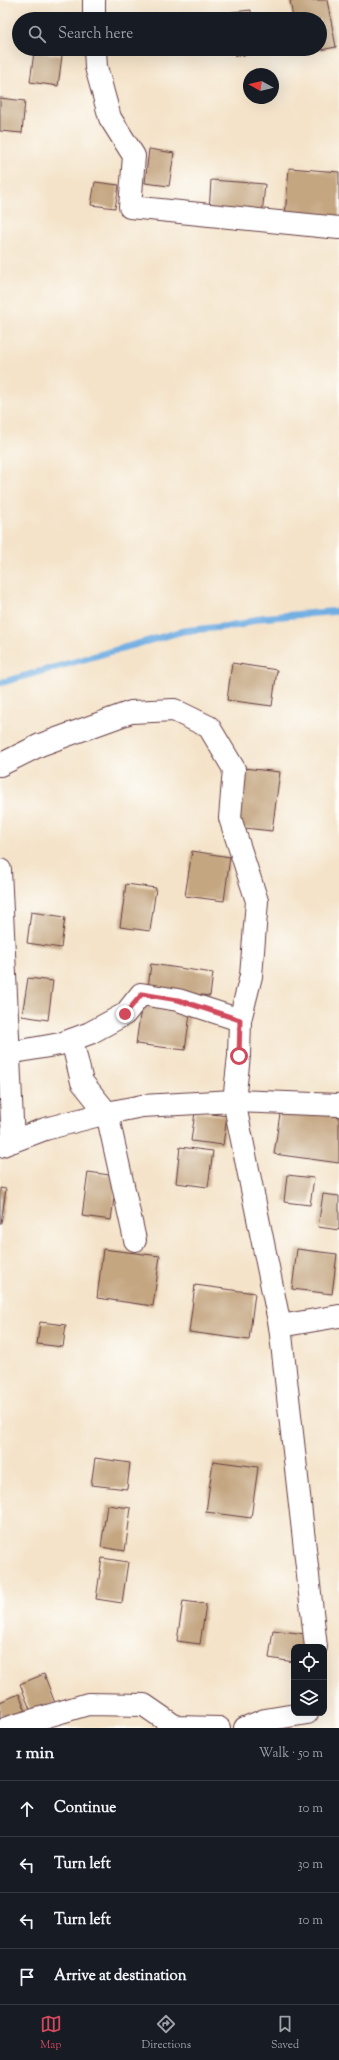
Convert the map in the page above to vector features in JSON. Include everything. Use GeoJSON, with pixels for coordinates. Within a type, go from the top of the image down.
{"type":"FeatureCollection","features":[{"type":"Feature","properties":{"kind":"street"},"geometry":{"type":"LineString","coordinates":[[94,0],[94,12]]}},
{"type":"Feature","properties":{"kind":"street"},"geometry":{"type":"LineString","coordinates":[[95,56],[96,67],[110,118],[134,156],[130,207],[339,228]]}},
{"type":"Feature","properties":{"kind":"street"},"geometry":{"type":"LineString","coordinates":[[0,764],[40,745],[131,712],[174,710],[209,727],[234,769],[230,818],[257,901],[251,976],[240,1020],[239,1056],[234,1101],[280,1326],[316,1644]]}},
{"type":"Feature","properties":{"kind":"street"},"geometry":{"type":"LineString","coordinates":[[0,870],[9,1053],[7,1143],[45,1129],[142,1106],[234,1101],[339,1105]]}},
{"type":"Feature","properties":{"kind":"street"},"geometry":{"type":"LineString","coordinates":[[9,1053],[60,1044],[90,1033],[125,1014],[142,994],[178,1000],[240,1020]]}},
{"type":"Feature","properties":{"kind":"street"},"geometry":{"type":"LineString","coordinates":[[72,1040],[82,1082],[108,1113],[135,1240]]}},
{"type":"Feature","properties":{"kind":"street"},"geometry":{"type":"LineString","coordinates":[[280,1326],[339,1316]]}},
{"type":"Feature","properties":{"kind":"street"},"geometry":{"type":"LineString","coordinates":[[7,1728],[88,1704],[144,1705],[157,1720],[176,1727],[219,1728]]}},
{"type":"Feature","properties":{"kind":"street"},"geometry":{"type":"LineString","coordinates":[[245,1728],[265,1720],[291,1716]]}},
{"type":"Feature","properties":{"kind":"building"},"geometry":{"type":"Polygon","coordinates":[[[290,0],[327,0],[336,47],[327,49],[327,12],[292,12],[290,0]]]}},
{"type":"Feature","properties":{"kind":"building"},"geometry":{"type":"Polygon","coordinates":[[[251,10],[251,12],[232,12],[251,10]]]}},
{"type":"Feature","properties":{"kind":"building"},"geometry":{"type":"Polygon","coordinates":[[[33,56],[62,56],[58,86],[30,82],[33,56]]]}},
{"type":"Feature","properties":{"kind":"building"},"geometry":{"type":"Polygon","coordinates":[[[0,98],[25,101],[22,133],[0,131],[0,98]]]}},
{"type":"Feature","properties":{"kind":"building"},"geometry":{"type":"Polygon","coordinates":[[[149,149],[174,153],[169,186],[145,183],[149,149]]]}},
{"type":"Feature","properties":{"kind":"building"},"geometry":{"type":"Polygon","coordinates":[[[289,168],[339,172],[339,221],[285,216],[289,168]]]}},
{"type":"Feature","properties":{"kind":"building"},"geometry":{"type":"Polygon","coordinates":[[[211,180],[265,184],[262,216],[209,212],[211,180]]]}},
{"type":"Feature","properties":{"kind":"building"},"geometry":{"type":"Polygon","coordinates":[[[95,182],[119,185],[115,208],[91,205],[95,182]]]}},
{"type":"Feature","properties":{"kind":"building"},"geometry":{"type":"Polygon","coordinates":[[[232,663],[277,670],[272,706],[227,700],[232,663]]]}},
{"type":"Feature","properties":{"kind":"building"},"geometry":{"type":"Polygon","coordinates":[[[243,768],[280,772],[272,831],[235,827],[243,768]]]}},
{"type":"Feature","properties":{"kind":"building"},"geometry":{"type":"Polygon","coordinates":[[[192,851],[230,857],[224,901],[185,896],[192,851]]]}},
{"type":"Feature","properties":{"kind":"building"},"geometry":{"type":"Polygon","coordinates":[[[126,884],[156,888],[150,931],[120,927],[126,884]]]}},
{"type":"Feature","properties":{"kind":"building"},"geometry":{"type":"Polygon","coordinates":[[[31,912],[65,917],[61,948],[27,943],[31,912]]]}},
{"type":"Feature","properties":{"kind":"building"},"geometry":{"type":"Polygon","coordinates":[[[151,964],[213,973],[210,996],[148,988],[151,964]]]}},
{"type":"Feature","properties":{"kind":"building"},"geometry":{"type":"Polygon","coordinates":[[[28,978],[53,981],[48,1020],[22,1016],[28,978]]]}},
{"type":"Feature","properties":{"kind":"building"},"geometry":{"type":"Polygon","coordinates":[[[142,1001],[191,1007],[185,1050],[136,1044],[142,1001]]]}},
{"type":"Feature","properties":{"kind":"building"},"geometry":{"type":"Polygon","coordinates":[[[281,1107],[339,1114],[339,1163],[274,1154],[281,1107]]]}},
{"type":"Feature","properties":{"kind":"building"},"geometry":{"type":"Polygon","coordinates":[[[195,1112],[227,1116],[223,1145],[191,1141],[195,1112]]]}},
{"type":"Feature","properties":{"kind":"building"},"geometry":{"type":"Polygon","coordinates":[[[180,1147],[213,1151],[208,1187],[176,1183],[180,1147]]]}},
{"type":"Feature","properties":{"kind":"building"},"geometry":{"type":"Polygon","coordinates":[[[88,1172],[117,1176],[111,1220],[82,1216],[88,1172]]]}},
{"type":"Feature","properties":{"kind":"building"},"geometry":{"type":"Polygon","coordinates":[[[287,1175],[314,1178],[310,1205],[284,1202],[287,1175]]]}},
{"type":"Feature","properties":{"kind":"building"},"geometry":{"type":"Polygon","coordinates":[[[0,1188],[6,1189],[1,1223],[0,1223],[0,1188]]]}},
{"type":"Feature","properties":{"kind":"building"},"geometry":{"type":"Polygon","coordinates":[[[323,1194],[339,1196],[339,1230],[318,1227],[323,1194]]]}},
{"type":"Feature","properties":{"kind":"building"},"geometry":{"type":"Polygon","coordinates":[[[103,1249],[160,1256],[153,1306],[97,1298],[103,1249]]]}},
{"type":"Feature","properties":{"kind":"building"},"geometry":{"type":"Polygon","coordinates":[[[297,1249],[337,1254],[332,1294],[292,1289],[297,1249]]]}},
{"type":"Feature","properties":{"kind":"building"},"geometry":{"type":"Polygon","coordinates":[[[195,1285],[255,1293],[249,1340],[189,1332],[195,1285]]]}},
{"type":"Feature","properties":{"kind":"building"},"geometry":{"type":"Polygon","coordinates":[[[40,1322],[66,1325],[63,1347],[37,1344],[40,1322]]]}},
{"type":"Feature","properties":{"kind":"building"},"geometry":{"type":"Polygon","coordinates":[[[95,1458],[130,1463],[127,1489],[91,1485],[95,1458]]]}},
{"type":"Feature","properties":{"kind":"building"},"geometry":{"type":"Polygon","coordinates":[[[213,1461],[258,1467],[251,1518],[206,1512],[213,1461]]]}},
{"type":"Feature","properties":{"kind":"building"},"geometry":{"type":"Polygon","coordinates":[[[107,1505],[131,1508],[125,1551],[101,1547],[107,1505]]]}},
{"type":"Feature","properties":{"kind":"building"},"geometry":{"type":"Polygon","coordinates":[[[102,1558],[128,1562],[122,1603],[96,1599],[102,1558]]]}},
{"type":"Feature","properties":{"kind":"building"},"geometry":{"type":"Polygon","coordinates":[[[183,1601],[206,1604],[200,1644],[177,1641],[183,1601]]]}},
{"type":"Feature","properties":{"kind":"building"},"geometry":{"type":"Polygon","coordinates":[[[273,1630],[314,1635],[313,1644],[291,1644],[291,1662],[269,1658],[273,1630]]]}},
{"type":"Feature","properties":{"kind":"building"},"geometry":{"type":"Polygon","coordinates":[[[44,1674],[55,1703],[31,1712],[20,1684],[44,1674]]]}},
{"type":"Feature","properties":{"kind":"building"},"geometry":{"type":"Polygon","coordinates":[[[19,1694],[27,1714],[0,1725],[0,1702],[19,1694]]]}},
{"type":"Feature","properties":{"kind":"waterway"},"geometry":{"type":"LineString","coordinates":[[0,683],[183,631],[240,625],[260,618],[339,611]]}},
{"type":"Feature","properties":{"kind":"route"},"geometry":{"type":"LineString","coordinates":[[125,1014],[142,994],[178,1000],[240,1020],[239,1056]]}}]}
